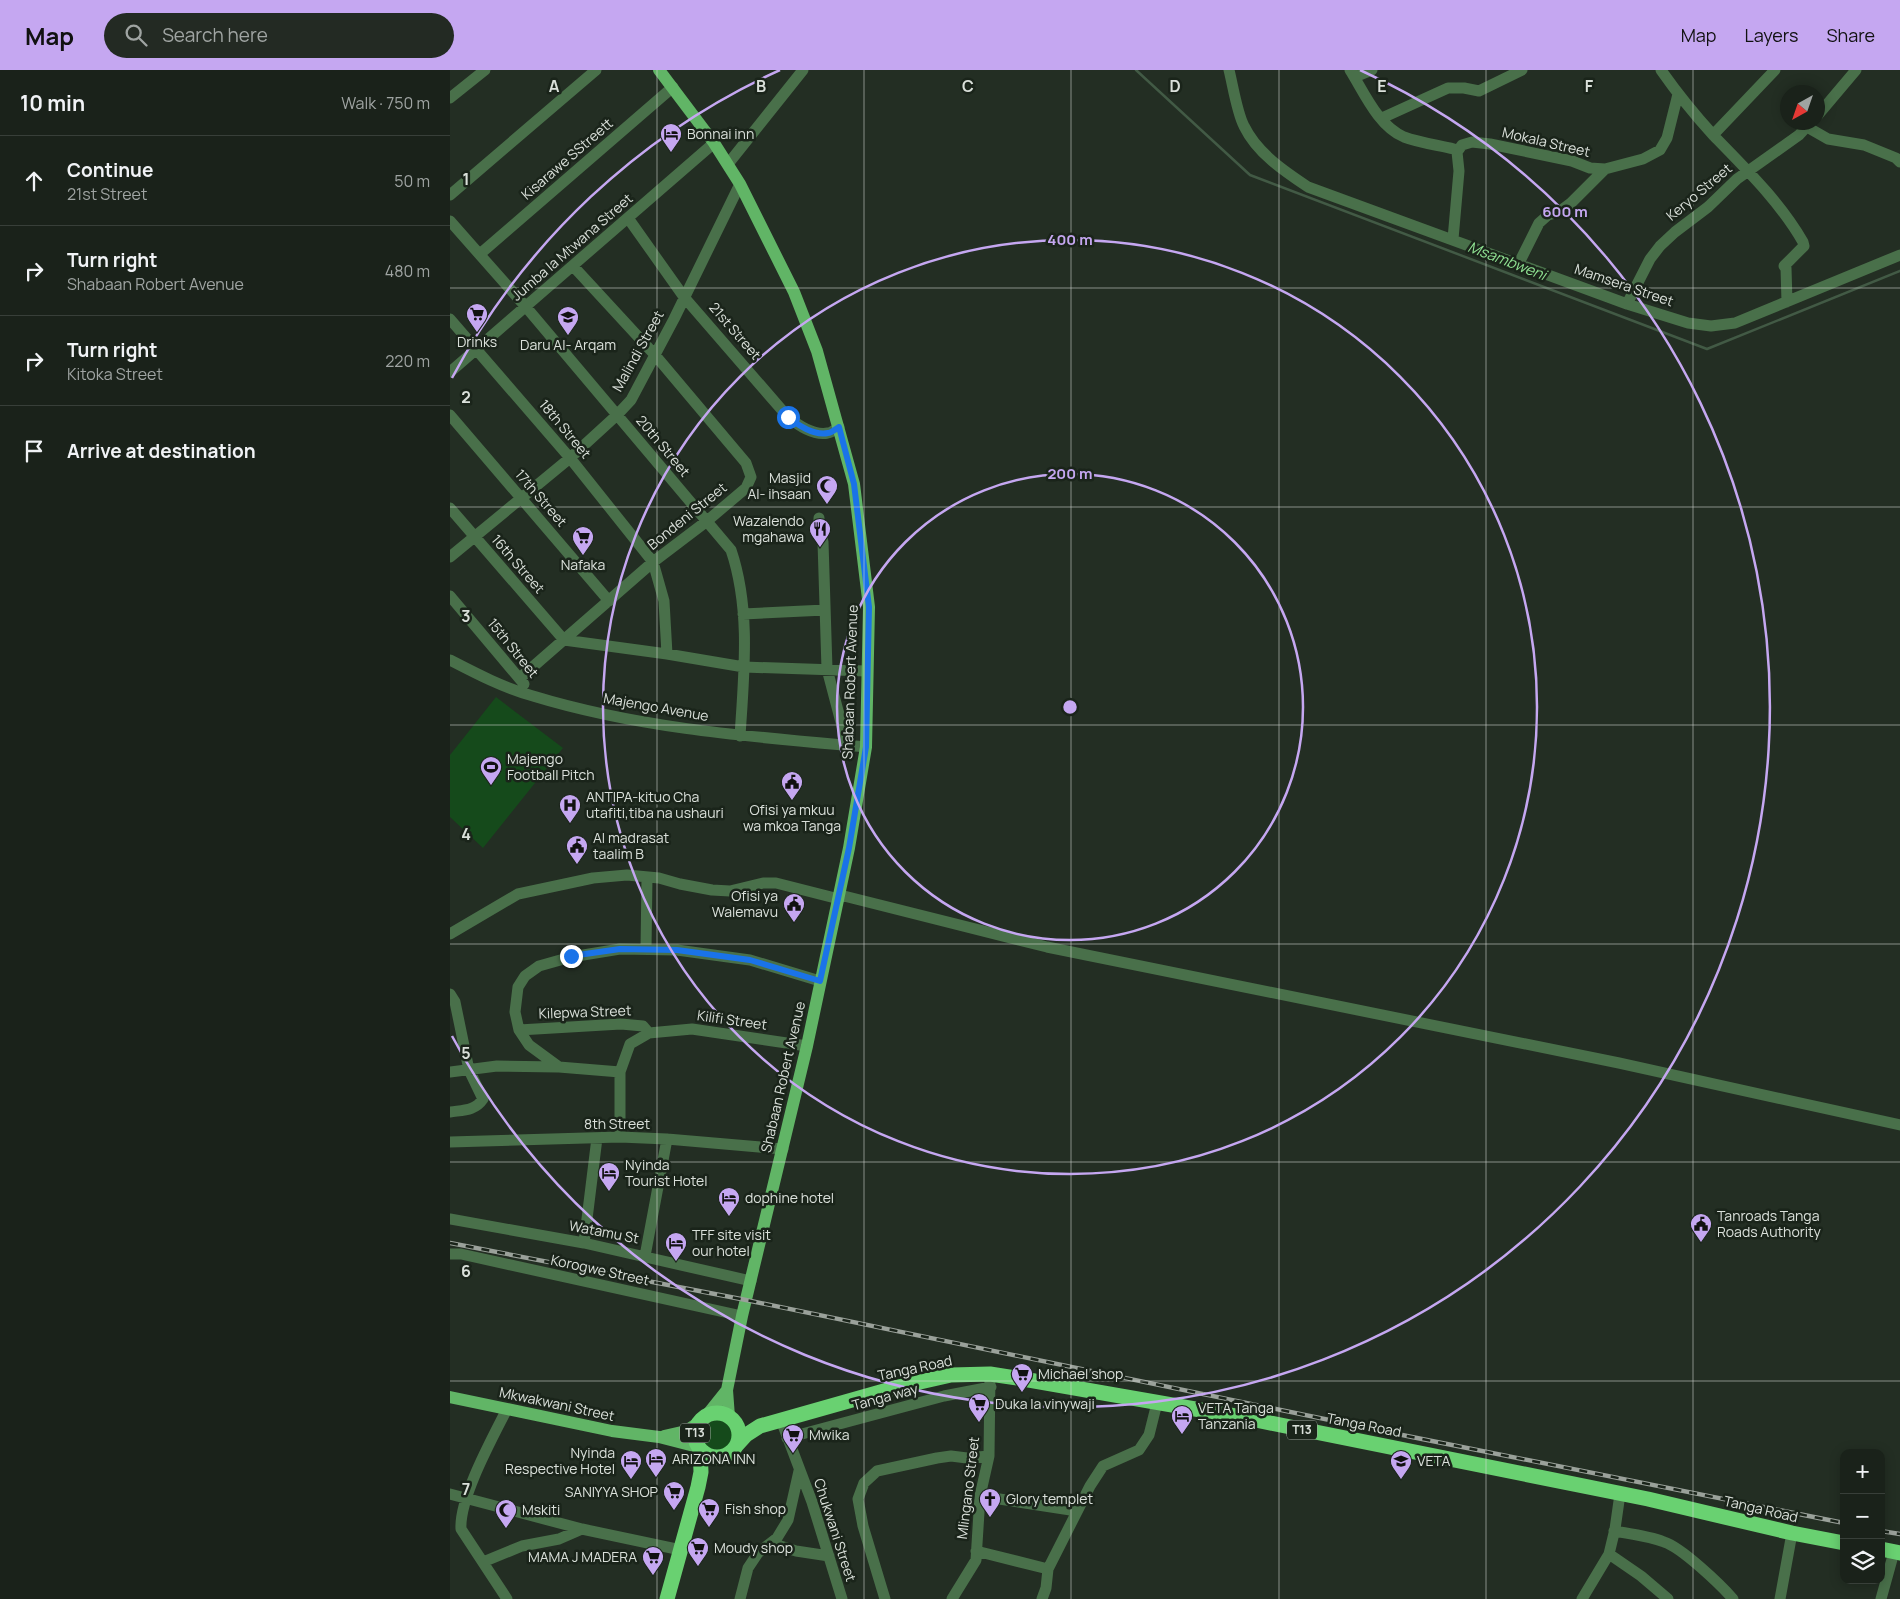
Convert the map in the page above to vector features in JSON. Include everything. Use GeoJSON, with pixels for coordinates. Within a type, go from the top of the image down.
{"type":"FeatureCollection","features":[{"type":"Feature","properties":{"kind":"highway","name":"Tanga Road"},"geometry":{"type":"LineString","coordinates":[[760,1426],[898,1386],[951,1376],[990,1381],[1023,1379],[1241,1417],[1648,1499],[1792,1533],[1840,1542]]}},
{"type":"Feature","properties":{"kind":"highway","name":"T13"},"geometry":{"type":"LineString","coordinates":[[668,1599],[701,1472],[695,1431],[703,1419],[720,1413],[748,1425],[760,1426]]}},
{"type":"Feature","properties":{"kind":"highway"},"geometry":{"type":"LineString","coordinates":[[730,1418],[737,1428],[739,1437],[732,1450]]}},
{"type":"Feature","properties":{"kind":"highway","name":"T13"},"geometry":{"type":"LineString","coordinates":[[698,1487],[713,1468],[746,1435],[760,1426]]}},
{"type":"Feature","properties":{"kind":"highway","name":"T13"},"geometry":{"type":"LineString","coordinates":[[699,1448],[714,1457],[732,1450]]}},
{"type":"Feature","properties":{"kind":"main road","name":"Shabaan Robert Avenue"},"geometry":{"type":"LineString","coordinates":[[659,70],[728,164],[794,292],[817,351],[854,484],[869,607],[866,671],[866,747],[839,897],[807,1046],[742,1316],[727,1390]]}},
{"type":"Feature","properties":{"kind":"main road"},"geometry":{"type":"LineString","coordinates":[[727,1390],[730,1418]]}},
{"type":"Feature","properties":{"kind":"main road"},"geometry":{"type":"LineString","coordinates":[[659,1437],[686,1431],[703,1419],[727,1390]]}},
{"type":"Feature","properties":{"kind":"main road","name":"Mkwakwani Street"},"geometry":{"type":"LineString","coordinates":[[450,1398],[612,1431],[659,1437]]}},
{"type":"Feature","properties":{"kind":"main road"},"geometry":{"type":"LineString","coordinates":[[659,1437],[699,1448]]}},
{"type":"Feature","properties":{"kind":"street"},"geometry":{"type":"LineString","coordinates":[[450,98],[484,70]]}},
{"type":"Feature","properties":{"kind":"street"},"geometry":{"type":"LineString","coordinates":[[450,195],[596,70]]}},
{"type":"Feature","properties":{"kind":"street"},"geometry":{"type":"LineString","coordinates":[[728,164],[803,70]]}},
{"type":"Feature","properties":{"kind":"street","name":"Mamsera Street"},"geometry":{"type":"LineString","coordinates":[[1229,70],[1243,126],[1258,147],[1281,169],[1308,187],[1627,304],[1688,323],[1711,326],[1735,324],[1900,255]]}},
{"type":"Feature","properties":{"kind":"street"},"geometry":{"type":"LineString","coordinates":[[1372,70],[1352,74],[1382,118],[1403,136],[1454,149],[1457,152],[1459,171],[1453,239]]}},
{"type":"Feature","properties":{"kind":"street"},"geometry":{"type":"LineString","coordinates":[[1382,118],[1448,88],[1464,88],[1479,91],[1522,70]]}},
{"type":"Feature","properties":{"kind":"street"},"geometry":{"type":"LineString","coordinates":[[1661,70],[1678,94],[1713,135],[1748,170],[1803,242],[1804,246],[1784,266],[1787,302]]}},
{"type":"Feature","properties":{"kind":"street"},"geometry":{"type":"LineString","coordinates":[[1713,135],[1775,70]]}},
{"type":"Feature","properties":{"kind":"street"},"geometry":{"type":"LineString","coordinates":[[1825,107],[1856,70]]}},
{"type":"Feature","properties":{"kind":"street","name":"Kisarawe SStreett"},"geometry":{"type":"LineString","coordinates":[[480,254],[673,87]]}},
{"type":"Feature","properties":{"kind":"street","name":"Mokala Street"},"geometry":{"type":"LineString","coordinates":[[1457,152],[1462,145],[1472,142],[1520,149],[1572,161],[1590,168],[1605,169],[1643,159],[1660,150],[1667,138],[1678,94]]}},
{"type":"Feature","properties":{"kind":"street","name":"Keryo Street"},"geometry":{"type":"LineString","coordinates":[[1627,304],[1650,258],[1660,246],[1708,207],[1748,170],[1799,136],[1804,130]]}},
{"type":"Feature","properties":{"kind":"street"},"geometry":{"type":"LineString","coordinates":[[1816,130],[1828,139],[1864,145],[1896,158],[1900,162]]}},
{"type":"Feature","properties":{"kind":"street","name":"Jumba la Mtwana Street"},"geometry":{"type":"LineString","coordinates":[[450,372],[714,143]]}},
{"type":"Feature","properties":{"kind":"street"},"geometry":{"type":"LineString","coordinates":[[1519,263],[1539,223],[1548,215],[1559,212],[1571,203],[1605,169]]}},
{"type":"Feature","properties":{"kind":"street","name":"Malindi Street"},"geometry":{"type":"LineString","coordinates":[[450,557],[570,458],[631,400],[740,184]]}},
{"type":"Feature","properties":{"kind":"street","name":"21st Street"},"geometry":{"type":"LineString","coordinates":[[628,218],[684,296],[729,346],[788,417],[800,426],[813,432],[828,433],[839,427]]}},
{"type":"Feature","properties":{"kind":"street","name":"20th Street"},"geometry":{"type":"LineString","coordinates":[[450,220],[731,550],[736,568],[743,614],[744,667],[740,736]]}},
{"type":"Feature","properties":{"kind":"street","name":"Bondeni Street"},"geometry":{"type":"LineString","coordinates":[[520,678],[652,562],[707,521],[746,488],[750,476],[746,463],[654,354],[573,266]]}},
{"type":"Feature","properties":{"kind":"street","name":"18th Street"},"geometry":{"type":"LineString","coordinates":[[450,319],[570,458],[652,562]]}},
{"type":"Feature","properties":{"kind":"street","name":"17th Street"},"geometry":{"type":"LineString","coordinates":[[450,416],[608,601]]}},
{"type":"Feature","properties":{"kind":"street","name":"16th Street"},"geometry":{"type":"LineString","coordinates":[[450,508],[564,640]]}},
{"type":"Feature","properties":{"kind":"street"},"geometry":{"type":"LineString","coordinates":[[819,518],[823,542],[827,669],[848,745]]}},
{"type":"Feature","properties":{"kind":"street"},"geometry":{"type":"LineString","coordinates":[[652,562],[664,601],[667,654]]}},
{"type":"Feature","properties":{"kind":"street","name":"15th Street"},"geometry":{"type":"LineString","coordinates":[[450,596],[520,678],[532,696]]}},
{"type":"Feature","properties":{"kind":"street"},"geometry":{"type":"LineString","coordinates":[[743,614],[825,610]]}},
{"type":"Feature","properties":{"kind":"street"},"geometry":{"type":"LineString","coordinates":[[564,640],[744,667],[866,671]]}},
{"type":"Feature","properties":{"kind":"street","name":"Majengo Avenue"},"geometry":{"type":"LineString","coordinates":[[450,660],[484,678],[532,696],[580,708],[648,722],[740,736],[866,747]]}},
{"type":"Feature","properties":{"kind":"street"},"geometry":{"type":"LineString","coordinates":[[450,934],[518,894],[593,878],[627,874],[730,892],[763,883],[776,883],[1046,947],[1601,1059],[1900,1125]]}},
{"type":"Feature","properties":{"kind":"street"},"geometry":{"type":"LineString","coordinates":[[646,949],[647,877]]}},
{"type":"Feature","properties":{"kind":"street"},"geometry":{"type":"LineString","coordinates":[[559,1067],[529,1045],[519,1030],[515,1012],[518,988],[524,976],[539,966],[571,956],[620,949],[677,950],[750,960],[820,981]]}},
{"type":"Feature","properties":{"kind":"street"},"geometry":{"type":"LineString","coordinates":[[450,994],[455,1002],[468,1070],[483,1100],[479,1106],[471,1110],[450,1112]]}},
{"type":"Feature","properties":{"kind":"street","name":"Kilepwa Street"},"geometry":{"type":"LineString","coordinates":[[519,1030],[621,1024],[643,1026],[649,1033]]}},
{"type":"Feature","properties":{"kind":"street","name":"Kilifi Street"},"geometry":{"type":"LineString","coordinates":[[620,1137],[620,1072],[630,1044],[649,1033],[692,1028],[807,1046]]}},
{"type":"Feature","properties":{"kind":"street"},"geometry":{"type":"LineString","coordinates":[[450,1072],[497,1066],[559,1067],[620,1072]]}},
{"type":"Feature","properties":{"kind":"street","name":"8th Street"},"geometry":{"type":"LineString","coordinates":[[450,1142],[620,1137],[783,1149]]}},
{"type":"Feature","properties":{"kind":"street"},"geometry":{"type":"LineString","coordinates":[[584,1243],[597,1138]]}},
{"type":"Feature","properties":{"kind":"street"},"geometry":{"type":"LineString","coordinates":[[645,1256],[667,1139]]}},
{"type":"Feature","properties":{"kind":"street","name":"Watamu St"},"geometry":{"type":"LineString","coordinates":[[450,1219],[584,1243],[751,1281]]}},
{"type":"Feature","properties":{"kind":"street","name":"Korogwe Street"},"geometry":{"type":"LineString","coordinates":[[450,1254],[461,1254],[742,1316]]}},
{"type":"Feature","properties":{"kind":"street","name":"Tanga way"},"geometry":{"type":"LineString","coordinates":[[787,1438],[944,1396],[990,1381]]}},
{"type":"Feature","properties":{"kind":"street","name":"Mlingano Street"},"geometry":{"type":"LineString","coordinates":[[952,1599],[976,1560],[980,1496],[989,1456],[990,1381]]}},
{"type":"Feature","properties":{"kind":"street"},"geometry":{"type":"LineString","coordinates":[[1042,1599],[1046,1588],[1048,1569],[1090,1486],[1103,1466],[1138,1450],[1149,1435],[1157,1403]]}},
{"type":"Feature","properties":{"kind":"street"},"geometry":{"type":"LineString","coordinates":[[507,1409],[489,1444],[466,1498],[460,1522],[461,1529],[507,1599]]}},
{"type":"Feature","properties":{"kind":"street","name":"Chukwani Street"},"geometry":{"type":"LineString","coordinates":[[782,1420],[812,1502],[842,1599]]}},
{"type":"Feature","properties":{"kind":"street"},"geometry":{"type":"LineString","coordinates":[[885,1599],[863,1526],[858,1499],[864,1484],[877,1471],[951,1456],[968,1458],[989,1456]]}},
{"type":"Feature","properties":{"kind":"street"},"geometry":{"type":"LineString","coordinates":[[740,1599],[748,1568],[758,1553],[777,1538],[788,1520],[799,1470]]}},
{"type":"Feature","properties":{"kind":"street"},"geometry":{"type":"LineString","coordinates":[[450,1494],[582,1529],[681,1550]]}},
{"type":"Feature","properties":{"kind":"street"},"geometry":{"type":"LineString","coordinates":[[1582,1599],[1609,1554],[1620,1494]]}},
{"type":"Feature","properties":{"kind":"street"},"geometry":{"type":"LineString","coordinates":[[980,1496],[1077,1511]]}},
{"type":"Feature","properties":{"kind":"street"},"geometry":{"type":"LineString","coordinates":[[483,1562],[522,1546],[559,1539],[582,1529]]}},
{"type":"Feature","properties":{"kind":"street"},"geometry":{"type":"LineString","coordinates":[[1614,1532],[1664,1541],[1673,1545],[1700,1567],[1733,1599]]}},
{"type":"Feature","properties":{"kind":"street"},"geometry":{"type":"LineString","coordinates":[[1780,1599],[1792,1533]]}},
{"type":"Feature","properties":{"kind":"street"},"geometry":{"type":"LineString","coordinates":[[771,1543],[796,1551],[829,1556]]}},
{"type":"Feature","properties":{"kind":"street"},"geometry":{"type":"LineString","coordinates":[[1881,1599],[1892,1551]]}},
{"type":"Feature","properties":{"kind":"street"},"geometry":{"type":"LineString","coordinates":[[976,1552],[1048,1569]]}},
{"type":"Feature","properties":{"kind":"street"},"geometry":{"type":"LineString","coordinates":[[1609,1554],[1641,1576],[1668,1599]]}},
{"type":"Feature","properties":{"kind":"green space","name":"Majengo Football Pitch"},"geometry":{"type":"Polygon","coordinates":[[[496,697],[563,748],[483,848],[450,817],[450,755],[496,697]]]}},
{"type":"Feature","properties":{"kind":"green space"},"geometry":{"type":"Polygon","coordinates":[[[719,1420],[725,1421],[730,1425],[734,1430],[734,1442],[730,1447],[725,1451],[719,1452],[713,1451],[708,1447],[704,1442],[703,1436],[704,1430],[708,1425],[713,1421],[719,1420]]]}},
{"type":"Feature","properties":{"kind":"waterway","name":"Msambweni"},"geometry":{"type":"LineString","coordinates":[[1136,70],[1250,175],[1707,349],[1900,271]]}},
{"type":"Feature","properties":{"kind":"railway"},"geometry":{"type":"LineString","coordinates":[[450,1243],[746,1300],[1412,1437],[1840,1522]]}},
{"type":"Feature","properties":{"kind":"railway"},"geometry":{"type":"LineString","coordinates":[[1885,1532],[1900,1534]]}},
{"type":"Feature","properties":{"kind":"place","name":"Bonnai inn"},"geometry":{"type":"Point","coordinates":[671,153]}},
{"type":"Feature","properties":{"kind":"place","name":"Drinks"},"geometry":{"type":"Point","coordinates":[477,333]}},
{"type":"Feature","properties":{"kind":"place","name":"Daru Al- Arqam"},"geometry":{"type":"Point","coordinates":[568,336]}},
{"type":"Feature","properties":{"kind":"place","name":"Masjid Al- ihsaan"},"geometry":{"type":"Point","coordinates":[827,505]}},
{"type":"Feature","properties":{"kind":"place","name":"Wazalendo mgahawa"},"geometry":{"type":"Point","coordinates":[820,548]}},
{"type":"Feature","properties":{"kind":"place","name":"Nafaka"},"geometry":{"type":"Point","coordinates":[583,556]}},
{"type":"Feature","properties":{"kind":"place","name":"Majengo Football Pitch"},"geometry":{"type":"Point","coordinates":[491,786]}},
{"type":"Feature","properties":{"kind":"place","name":"Ofisi ya mkuu wa mkoa Tanga"},"geometry":{"type":"Point","coordinates":[792,801]}},
{"type":"Feature","properties":{"kind":"place","name":"ANTIPA-kituo Cha utafiti,tiba na ushauri"},"geometry":{"type":"Point","coordinates":[570,824]}},
{"type":"Feature","properties":{"kind":"place","name":"Al madrasat taalim B"},"geometry":{"type":"Point","coordinates":[577,865]}},
{"type":"Feature","properties":{"kind":"place","name":"Ofisi ya Walemavu"},"geometry":{"type":"Point","coordinates":[794,923]}},
{"type":"Feature","properties":{"kind":"place","name":"Nyinda Tourist Hotel"},"geometry":{"type":"Point","coordinates":[609,1192]}},
{"type":"Feature","properties":{"kind":"place","name":"dophine hotel"},"geometry":{"type":"Point","coordinates":[729,1217]}},
{"type":"Feature","properties":{"kind":"place","name":"Tanroads Tanga Roads Authority"},"geometry":{"type":"Point","coordinates":[1701,1243]}},
{"type":"Feature","properties":{"kind":"place","name":"TFF site visit our hotel"},"geometry":{"type":"Point","coordinates":[676,1262]}},
{"type":"Feature","properties":{"kind":"place","name":"Michael shop"},"geometry":{"type":"Point","coordinates":[1022,1393]}},
{"type":"Feature","properties":{"kind":"place","name":"Duka la vinywaji"},"geometry":{"type":"Point","coordinates":[979,1423]}},
{"type":"Feature","properties":{"kind":"place","name":"VETA Tanga Tanzania"},"geometry":{"type":"Point","coordinates":[1182,1435]}},
{"type":"Feature","properties":{"kind":"place","name":"Mwika"},"geometry":{"type":"Point","coordinates":[793,1454]}},
{"type":"Feature","properties":{"kind":"place","name":"ARIZONA INN"},"geometry":{"type":"Point","coordinates":[656,1478]}},
{"type":"Feature","properties":{"kind":"place","name":"Nyinda Respective Hotel"},"geometry":{"type":"Point","coordinates":[631,1480]}},
{"type":"Feature","properties":{"kind":"place","name":"VETA"},"geometry":{"type":"Point","coordinates":[1401,1480]}},
{"type":"Feature","properties":{"kind":"place","name":"SANIYYA SHOP"},"geometry":{"type":"Point","coordinates":[674,1511]}},
{"type":"Feature","properties":{"kind":"place","name":"Glory templet"},"geometry":{"type":"Point","coordinates":[990,1518]}},
{"type":"Feature","properties":{"kind":"place","name":"Fish shop"},"geometry":{"type":"Point","coordinates":[709,1528]}},
{"type":"Feature","properties":{"kind":"place","name":"Mskiti"},"geometry":{"type":"Point","coordinates":[506,1529]}},
{"type":"Feature","properties":{"kind":"place","name":"Moudy shop"},"geometry":{"type":"Point","coordinates":[698,1567]}},
{"type":"Feature","properties":{"kind":"place","name":"MAMA J MADERA"},"geometry":{"type":"Point","coordinates":[653,1576]}},
{"type":"Feature","properties":{"kind":"route"},"geometry":{"type":"LineString","coordinates":[[571,956],[620,949],[677,950],[750,960],[820,981],[839,899],[866,747],[866,671],[869,607],[854,484],[839,427],[828,433],[813,432],[800,426],[788,417]]}}]}
